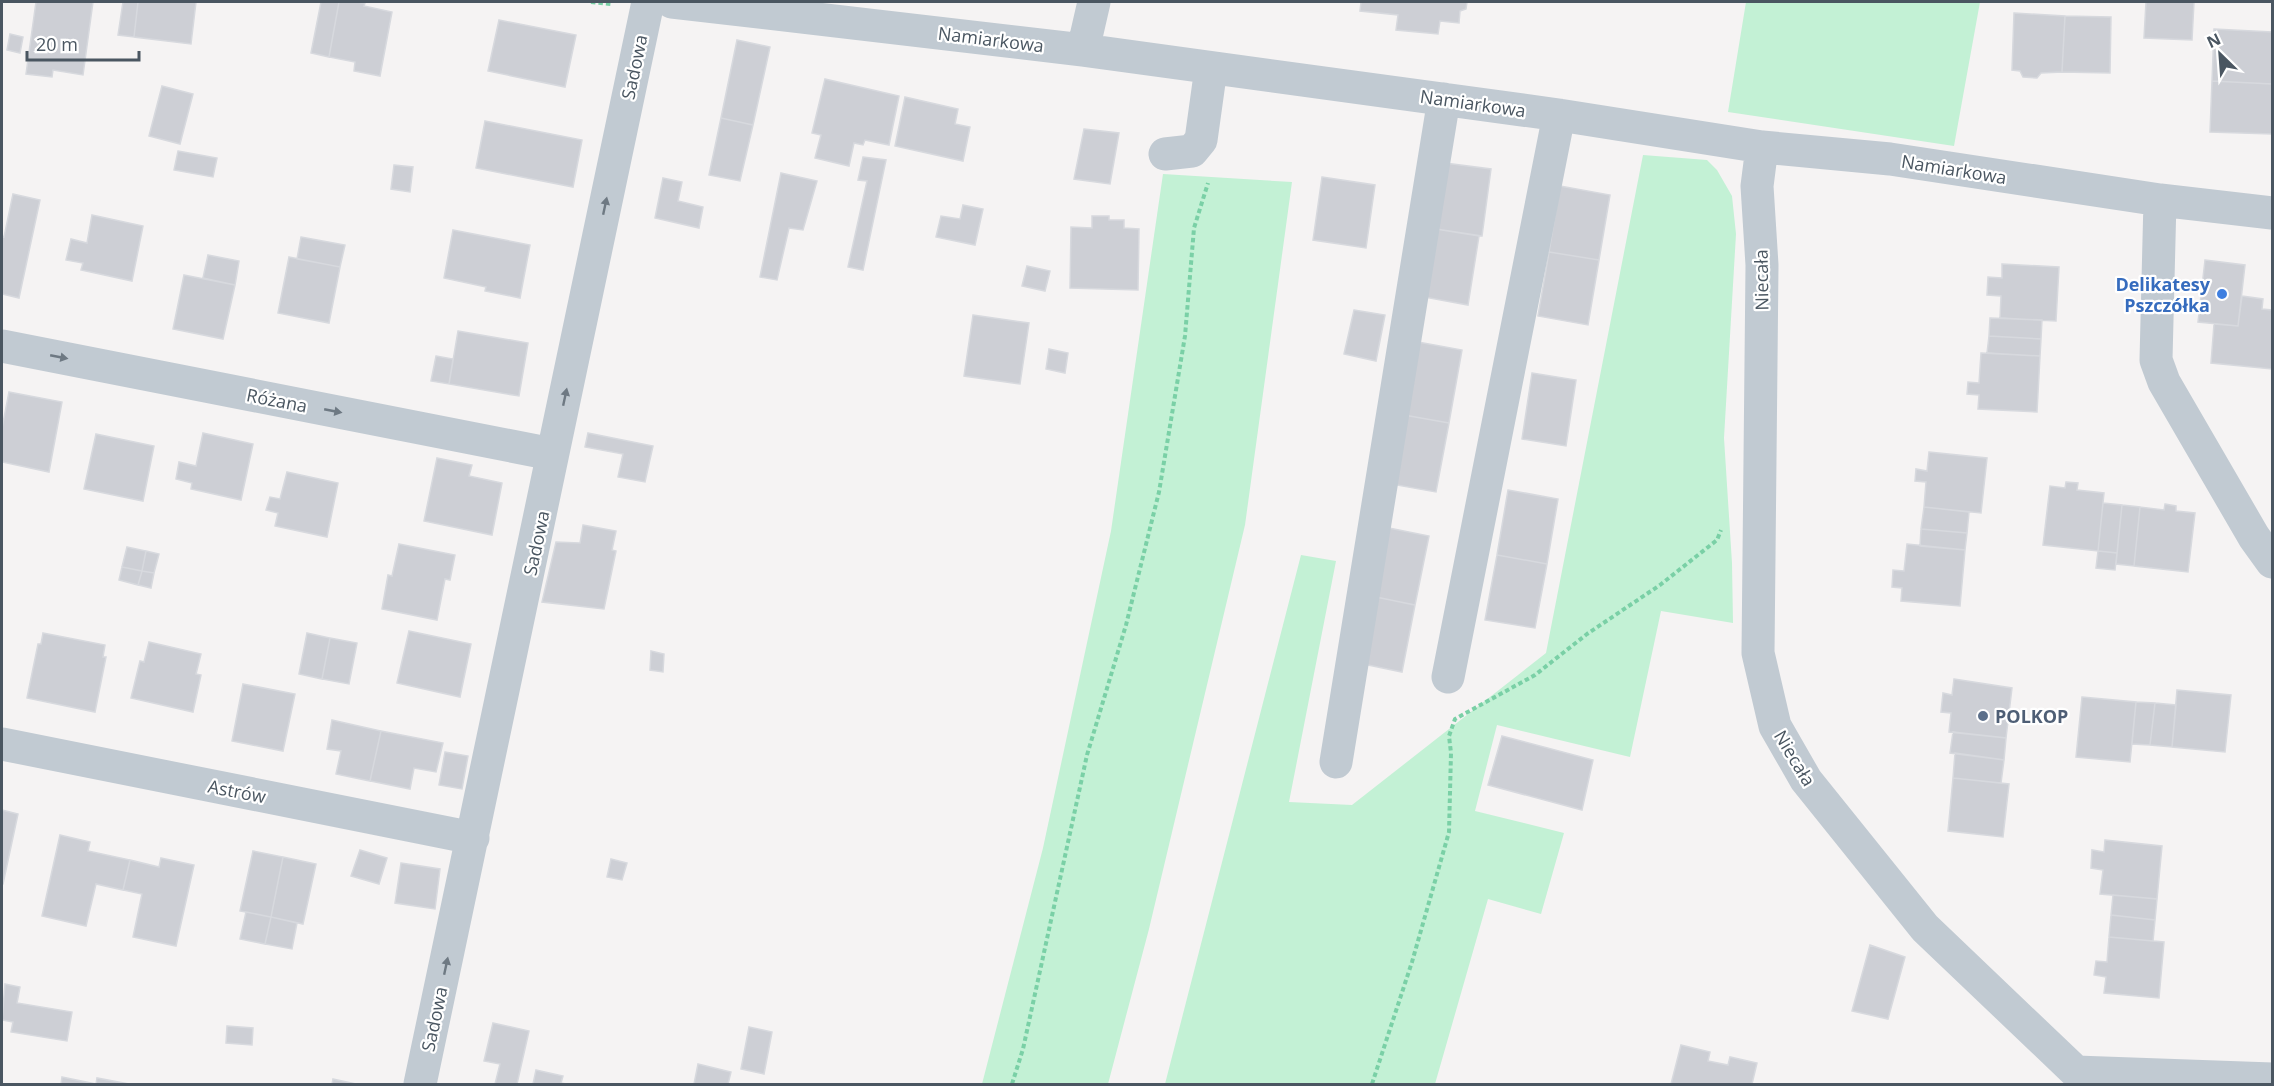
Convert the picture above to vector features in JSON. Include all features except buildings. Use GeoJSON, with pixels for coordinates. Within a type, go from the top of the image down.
{"type":"FeatureCollection","features":[{"type":"Feature","properties":{"kind":"street","name":"Sadowa"},"geometry":{"type":"LineString","coordinates":[[420,1084],[648,2]]}},
{"type":"Feature","properties":{"kind":"street","name":"Namiarkowa"},"geometry":{"type":"LineString","coordinates":[[672,2],[1083,50],[1558,115],[1762,147],[1890,159],[2160,200],[2272,213]]}},
{"type":"Feature","properties":{"kind":"street"},"geometry":{"type":"LineString","coordinates":[[1083,50],[1094,2]]}},
{"type":"Feature","properties":{"kind":"street"},"geometry":{"type":"LineString","coordinates":[[1166,154],[1192,151],[1201,140],[1211,68]]}},
{"type":"Feature","properties":{"kind":"street"},"geometry":{"type":"LineString","coordinates":[[1336,762],[1444,99]]}},
{"type":"Feature","properties":{"kind":"street"},"geometry":{"type":"LineString","coordinates":[[1448,677],[1558,115]]}},
{"type":"Feature","properties":{"kind":"street","name":"Niecała"},"geometry":{"type":"LineString","coordinates":[[1762,147],[1757,186],[1762,265],[1758,653],[1775,726],[1806,780],[1925,928],[2076,1072],[2272,1079]]}},
{"type":"Feature","properties":{"kind":"street"},"geometry":{"type":"LineString","coordinates":[[2160,200],[2156,360],[2164,382],[2254,537],[2272,562]]}},
{"type":"Feature","properties":{"kind":"street","name":"Różana"},"geometry":{"type":"LineString","coordinates":[[2,346],[552,454]]}},
{"type":"Feature","properties":{"kind":"street","name":"Astrów"},"geometry":{"type":"LineString","coordinates":[[2,744],[473,838]]}},
{"type":"Feature","properties":{"kind":"path"},"geometry":{"type":"LineString","coordinates":[[1012,1084],[1023,1049],[1087,755],[1126,625],[1160,492],[1185,336],[1194,228],[1210,177]]}},
{"type":"Feature","properties":{"kind":"path"},"geometry":{"type":"LineString","coordinates":[[1372,1084],[1412,962],[1449,832],[1451,753],[1449,736],[1455,719],[1535,675],[1587,634],[1660,585],[1717,540],[1726,520]]}},
{"type":"Feature","properties":{"kind":"green space"},"geometry":{"type":"Polygon","coordinates":[[[1746,2],[1980,2],[1954,146],[1728,112],[1746,2]]]}},
{"type":"Feature","properties":{"kind":"green space"},"geometry":{"type":"Polygon","coordinates":[[[1643,155],[1707,160],[1717,170],[1732,196],[1736,234],[1724,438],[1732,563],[1733,623],[1661,611],[1630,757],[1497,725],[1475,811],[1564,833],[1541,914],[1488,899],[1435,1084],[1165,1084],[1301,555],[1336,561],[1289,802],[1352,805],[1546,653],[1643,155]]]}},
{"type":"Feature","properties":{"kind":"green space"},"geometry":{"type":"Polygon","coordinates":[[[1163,174],[1292,182],[1245,525],[1149,929],[1108,1084],[982,1084],[1043,848],[1111,531],[1163,174]]]}},
{"type":"Feature","properties":{"kind":"place","name":"Delikatesy Pszczółka"},"geometry":{"type":"Point","coordinates":[2222,294]}},
{"type":"Feature","properties":{"kind":"place","name":"POLKOP"},"geometry":{"type":"Point","coordinates":[1983,716]}}]}
